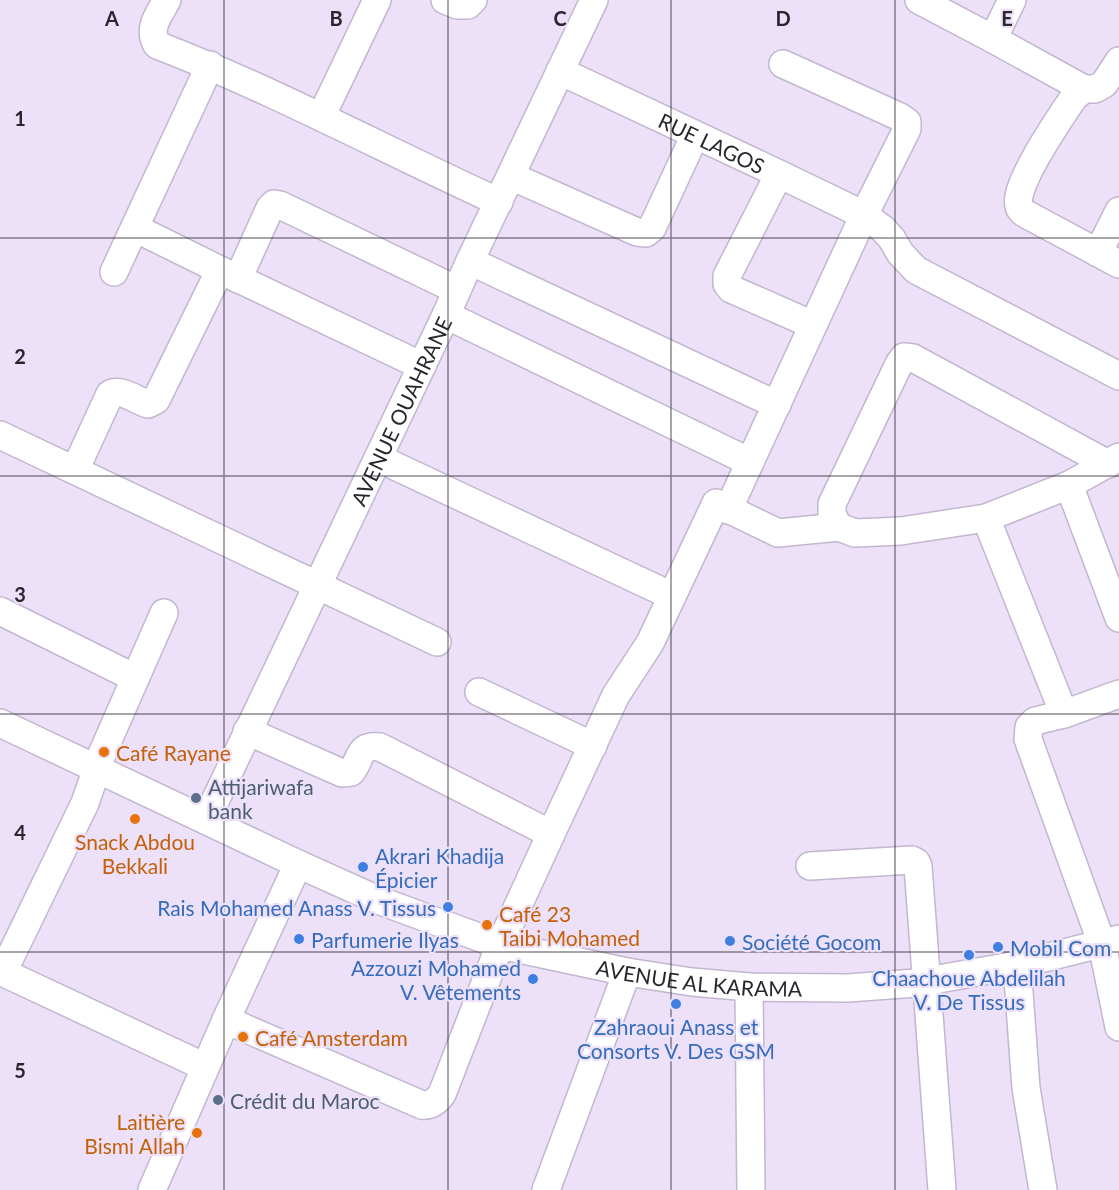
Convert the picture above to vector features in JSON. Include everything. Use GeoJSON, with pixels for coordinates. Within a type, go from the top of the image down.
{"type":"FeatureCollection","features":[{"type":"Feature","properties":{"kind":"street"},"geometry":{"type":"LineString","coordinates":[[167,0],[153,28],[153,37],[157,45],[210,65],[498,202]]}},
{"type":"Feature","properties":{"kind":"street"},"geometry":{"type":"LineString","coordinates":[[321,117],[377,0]]}},
{"type":"Feature","properties":{"kind":"street"},"geometry":{"type":"LineString","coordinates":[[446,0],[457,5],[468,5],[473,0]]}},
{"type":"Feature","properties":{"kind":"street","name":"AVENUE OUAHRANE"},"geometry":{"type":"LineString","coordinates":[[206,820],[594,0]]}},
{"type":"Feature","properties":{"kind":"street"},"geometry":{"type":"LineString","coordinates":[[919,0],[1084,89]]}},
{"type":"Feature","properties":{"kind":"street"},"geometry":{"type":"LineString","coordinates":[[993,39],[1012,0]]}},
{"type":"Feature","properties":{"kind":"street"},"geometry":{"type":"LineString","coordinates":[[1119,61],[1104,84],[1084,89],[1074,97],[1024,179],[1018,206],[1024,213],[1109,258],[1119,211]]}},
{"type":"Feature","properties":{"kind":"street"},"geometry":{"type":"LineString","coordinates":[[728,510],[864,215],[907,129],[907,122],[900,117],[783,64]]}},
{"type":"Feature","properties":{"kind":"street"},"geometry":{"type":"LineString","coordinates":[[114,272],[210,65]]}},
{"type":"Feature","properties":{"kind":"street","name":"RUE LAGOS"},"geometry":{"type":"LineString","coordinates":[[561,71],[864,215],[884,229],[900,253],[916,270],[1119,376]]}},
{"type":"Feature","properties":{"kind":"street"},"geometry":{"type":"LineString","coordinates":[[511,176],[646,234],[652,228],[695,135]]}},
{"type":"Feature","properties":{"kind":"street"},"geometry":{"type":"LineString","coordinates":[[779,174],[727,276],[727,284],[731,289],[813,325]]}},
{"type":"Feature","properties":{"kind":"street"},"geometry":{"type":"LineString","coordinates":[[75,470],[112,392],[118,392],[148,404],[156,400],[229,274],[274,204],[457,290]]}},
{"type":"Feature","properties":{"kind":"street"},"geometry":{"type":"LineString","coordinates":[[135,228],[422,366]]}},
{"type":"Feature","properties":{"kind":"street"},"geometry":{"type":"LineString","coordinates":[[470,261],[777,405]]}},
{"type":"Feature","properties":{"kind":"street"},"geometry":{"type":"LineString","coordinates":[[446,315],[750,462]]}},
{"type":"Feature","properties":{"kind":"street"},"geometry":{"type":"LineString","coordinates":[[839,527],[832,515],[832,504],[904,357],[913,358],[1113,460]]}},
{"type":"Feature","properties":{"kind":"street"},"geometry":{"type":"LineString","coordinates":[[0,435],[437,642]]}},
{"type":"Feature","properties":{"kind":"street"},"geometry":{"type":"LineString","coordinates":[[378,458],[672,596]]}},
{"type":"Feature","properties":{"kind":"street"},"geometry":{"type":"LineString","coordinates":[[226,1020],[422,1105],[427,1106],[437,1100],[442,1094],[500,945],[551,834],[616,695],[650,643],[716,503],[778,533],[839,527],[855,533],[901,531],[986,518],[1069,485],[1113,460]]}},
{"type":"Feature","properties":{"kind":"street"},"geometry":{"type":"LineString","coordinates":[[1069,485],[1119,618]]}},
{"type":"Feature","properties":{"kind":"street"},"geometry":{"type":"LineString","coordinates":[[986,518],[1064,714]]}},
{"type":"Feature","properties":{"kind":"street"},"geometry":{"type":"LineString","coordinates":[[0,610],[135,678]]}},
{"type":"Feature","properties":{"kind":"street"},"geometry":{"type":"LineString","coordinates":[[164,613],[102,754],[85,803],[2,971],[206,1067]]}},
{"type":"Feature","properties":{"kind":"street"},"geometry":{"type":"LineString","coordinates":[[479,692],[593,746]]}},
{"type":"Feature","properties":{"kind":"street"},"geometry":{"type":"LineString","coordinates":[[1119,694],[1035,722],[1029,727],[1028,739],[1110,941],[1119,1027]]}},
{"type":"Feature","properties":{"kind":"street","name":"AVENUE AL KARAMA"},"geometry":{"type":"LineString","coordinates":[[0,723],[378,900],[500,945],[627,972],[692,982],[749,987],[848,988],[927,981],[1017,965],[1110,941]]}},
{"type":"Feature","properties":{"kind":"street"},"geometry":{"type":"LineString","coordinates":[[247,731],[342,773],[351,772],[360,753],[366,747],[380,747],[551,834]]}},
{"type":"Feature","properties":{"kind":"street"},"geometry":{"type":"LineString","coordinates":[[810,866],[912,860],[918,866],[942,1190]]}},
{"type":"Feature","properties":{"kind":"street"},"geometry":{"type":"LineString","coordinates":[[157,1188],[226,1020],[298,864]]}},
{"type":"Feature","properties":{"kind":"street"},"geometry":{"type":"LineString","coordinates":[[1017,965],[1026,1088],[1043,1190]]}},
{"type":"Feature","properties":{"kind":"street"},"geometry":{"type":"LineString","coordinates":[[546,1190],[627,972]]}},
{"type":"Feature","properties":{"kind":"street"},"geometry":{"type":"LineString","coordinates":[[749,987],[751,1190]]}},
{"type":"Feature","properties":{"kind":"place","name":"Café Rayane"},"geometry":{"type":"Point","coordinates":[104,752]}},
{"type":"Feature","properties":{"kind":"place","name":"Attijariwafa bank"},"geometry":{"type":"Point","coordinates":[196,798]}},
{"type":"Feature","properties":{"kind":"place","name":"Snack Abdou Bekkali"},"geometry":{"type":"Point","coordinates":[135,819]}},
{"type":"Feature","properties":{"kind":"place","name":"Akrari Khadija Épicier"},"geometry":{"type":"Point","coordinates":[363,867]}},
{"type":"Feature","properties":{"kind":"place","name":"Rais Mohamed Anass V. Tissus"},"geometry":{"type":"Point","coordinates":[448,907]}},
{"type":"Feature","properties":{"kind":"place","name":"Café 23 Taibi Mohamed"},"geometry":{"type":"Point","coordinates":[487,925]}},
{"type":"Feature","properties":{"kind":"place","name":"Parfumerie Ilyas"},"geometry":{"type":"Point","coordinates":[299,939]}},
{"type":"Feature","properties":{"kind":"place","name":"Société Gocom"},"geometry":{"type":"Point","coordinates":[730,941]}},
{"type":"Feature","properties":{"kind":"place","name":"Mobil Com"},"geometry":{"type":"Point","coordinates":[998,947]}},
{"type":"Feature","properties":{"kind":"place","name":"Chaachoue Abdelilah V. De Tissus"},"geometry":{"type":"Point","coordinates":[969,955]}},
{"type":"Feature","properties":{"kind":"place","name":"Azzouzi Mohamed V. Vêtements"},"geometry":{"type":"Point","coordinates":[533,979]}},
{"type":"Feature","properties":{"kind":"place","name":"Zahraoui Anass et Consorts V. Des GSM"},"geometry":{"type":"Point","coordinates":[676,1004]}},
{"type":"Feature","properties":{"kind":"place","name":"Café Amsterdam"},"geometry":{"type":"Point","coordinates":[243,1037]}},
{"type":"Feature","properties":{"kind":"place","name":"Crédit du Maroc"},"geometry":{"type":"Point","coordinates":[218,1100]}},
{"type":"Feature","properties":{"kind":"place","name":"Laitière Bismi Allah"},"geometry":{"type":"Point","coordinates":[197,1133]}}]}
